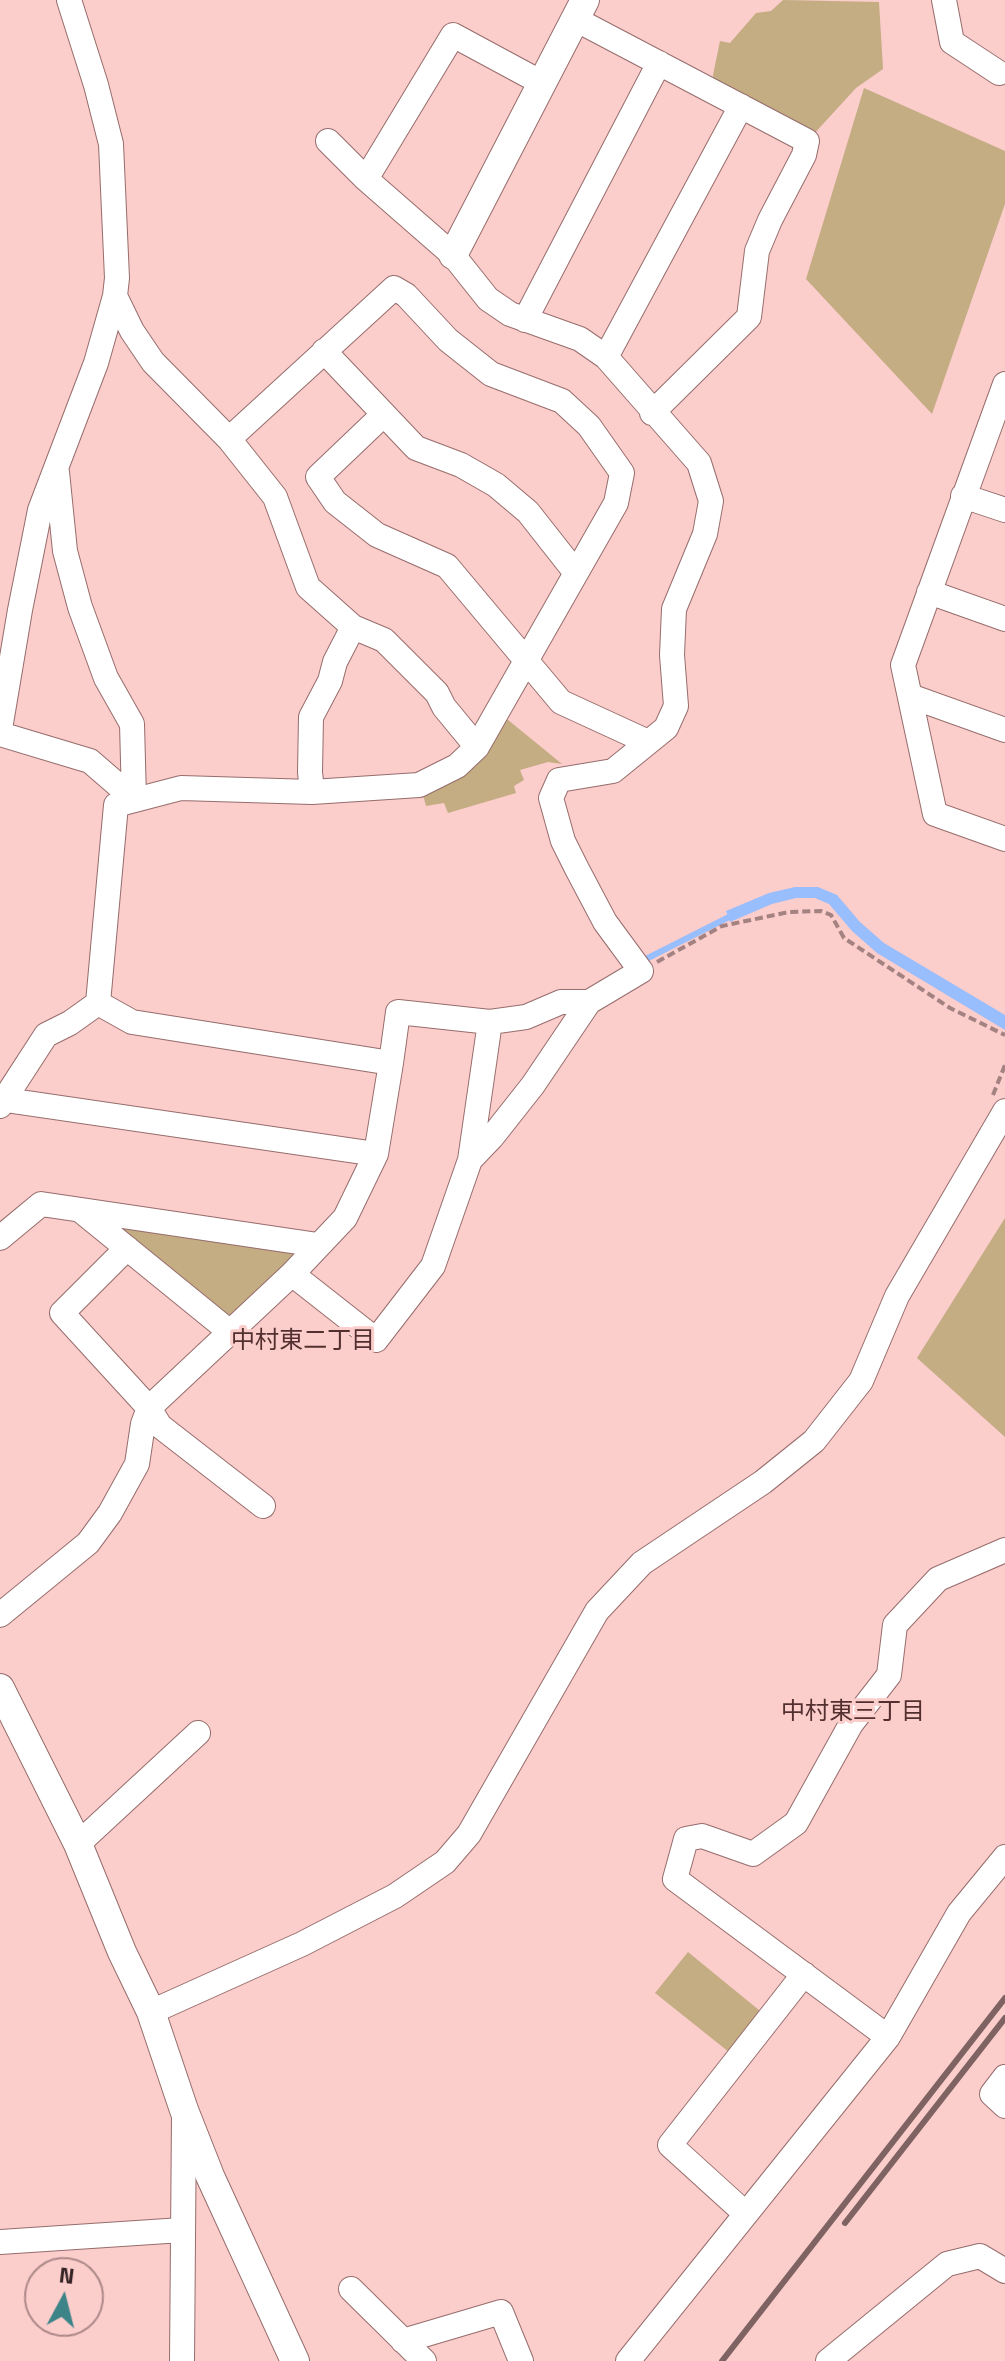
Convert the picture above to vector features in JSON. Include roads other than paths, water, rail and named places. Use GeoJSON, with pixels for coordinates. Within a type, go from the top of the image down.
{"type":"FeatureCollection","features":[{"type":"Feature","properties":{"kind":"street"},"geometry":{"type":"LineString","coordinates":[[69,0],[111,144],[117,278],[96,363],[40,510],[0,731],[90,761],[134,799]]}},
{"type":"Feature","properties":{"kind":"street"},"geometry":{"type":"LineString","coordinates":[[944,0],[952,42],[999,73]]}},
{"type":"Feature","properties":{"kind":"street"},"geometry":{"type":"LineString","coordinates":[[453,255],[580,9],[659,63],[807,141],[804,155],[757,251],[749,317],[652,413]]}},
{"type":"Feature","properties":{"kind":"street"},"geometry":{"type":"LineString","coordinates":[[366,179],[453,35],[542,83]]}},
{"type":"Feature","properties":{"kind":"street"},"geometry":{"type":"LineString","coordinates":[[525,320],[659,63]]}},
{"type":"Feature","properties":{"kind":"street"},"geometry":{"type":"LineString","coordinates":[[606,357],[741,106]]}},
{"type":"Feature","properties":{"kind":"street"},"geometry":{"type":"LineString","coordinates":[[328,141],[366,179],[453,255],[488,299],[510,314],[580,339],[606,357],[699,463],[711,501],[705,534],[674,609],[672,655],[676,706],[666,728],[613,771],[559,780],[551,798],[563,841],[577,869],[605,922],[641,971],[589,1002],[533,1085],[470,1160]]}},
{"type":"Feature","properties":{"kind":"street"},"geometry":{"type":"LineString","coordinates":[[229,439],[394,288],[406,295],[448,340],[491,374],[562,401],[589,426],[622,473],[616,503],[477,747],[457,766],[419,785],[312,792],[181,788],[116,805],[98,1003],[46,1035],[2,1102],[376,1154]]}},
{"type":"Feature","properties":{"kind":"street"},"geometry":{"type":"LineString","coordinates":[[115,296],[132,331],[153,362],[229,439],[275,497],[308,587],[353,627],[384,640],[437,693],[444,707],[477,747]]}},
{"type":"Feature","properties":{"kind":"street"},"geometry":{"type":"LineString","coordinates":[[324,351],[416,448],[461,465],[496,485],[528,512],[576,573]]}},
{"type":"Feature","properties":{"kind":"street"},"geometry":{"type":"LineString","coordinates":[[1004,390],[903,665],[935,814],[1005,839]]}},
{"type":"Feature","properties":{"kind":"street"},"geometry":{"type":"LineString","coordinates":[[383,415],[318,477],[335,502],[377,535],[447,566],[561,702],[648,742]]}},
{"type":"Feature","properties":{"kind":"street"},"geometry":{"type":"LineString","coordinates":[[57,466],[65,551],[80,607],[106,678],[132,724],[134,799]]}},
{"type":"Feature","properties":{"kind":"street"},"geometry":{"type":"LineString","coordinates":[[963,496],[1005,510]]}},
{"type":"Feature","properties":{"kind":"street"},"geometry":{"type":"LineString","coordinates":[[929,592],[1005,619]]}},
{"type":"Feature","properties":{"kind":"street"},"geometry":{"type":"LineString","coordinates":[[312,792],[311,717],[353,627]]}},
{"type":"Feature","properties":{"kind":"street"},"geometry":{"type":"LineString","coordinates":[[910,696],[1005,730]]}},
{"type":"Feature","properties":{"kind":"street"},"geometry":{"type":"LineString","coordinates":[[0,1615],[88,1543],[137,1464],[143,1424],[149,1408],[292,1274],[345,1218],[376,1154],[398,1012],[490,1022],[526,1017],[561,1002],[589,1002]]}},
{"type":"Feature","properties":{"kind":"street"},"geometry":{"type":"LineString","coordinates":[[98,1003],[132,1022],[391,1063]]}},
{"type":"Feature","properties":{"kind":"street"},"geometry":{"type":"LineString","coordinates":[[292,1274],[376,1340],[433,1266],[470,1160],[490,1022]]}},
{"type":"Feature","properties":{"kind":"street"},"geometry":{"type":"LineString","coordinates":[[151,2012],[302,1944],[395,1896],[445,1862],[469,1834],[597,1611],[642,1563],[763,1482],[814,1441],[861,1381],[897,1296],[1005,1111]]}},
{"type":"Feature","properties":{"kind":"street"},"geometry":{"type":"LineString","coordinates":[[0,1238],[41,1204],[318,1245]]}},
{"type":"Feature","properties":{"kind":"street"},"geometry":{"type":"LineString","coordinates":[[80,1210],[230,1332]]}},
{"type":"Feature","properties":{"kind":"street"},"geometry":{"type":"LineString","coordinates":[[127,1248],[62,1313],[149,1408],[160,1426],[263,1506]]}},
{"type":"Feature","properties":{"kind":"street"},"geometry":{"type":"LineString","coordinates":[[888,2037],[675,1879],[686,1839],[702,1836],[753,1854],[796,1823],[851,1724],[889,1675],[895,1625],[938,1579],[1005,1550]]}},
{"type":"Feature","properties":{"kind":"street"},"geometry":{"type":"LineString","coordinates":[[0,1688],[78,1844],[122,1952],[151,2012],[210,2176],[295,2361]]}},
{"type":"Feature","properties":{"kind":"street"},"geometry":{"type":"LineString","coordinates":[[78,1844],[198,1733]]}},
{"type":"Feature","properties":{"kind":"street"},"geometry":{"type":"LineString","coordinates":[[628,2361],[888,2037],[959,1913],[1005,1857]]}},
{"type":"Feature","properties":{"kind":"street"},"geometry":{"type":"LineString","coordinates":[[746,2214],[670,2145],[804,1974]]}},
{"type":"Feature","properties":{"kind":"street"},"geometry":{"type":"LineString","coordinates":[[1005,2077],[992,2094],[1005,2106]]}},
{"type":"Feature","properties":{"kind":"street"},"geometry":{"type":"LineString","coordinates":[[182,2361],[184,2110]]}},
{"type":"Feature","properties":{"kind":"street"},"geometry":{"type":"LineString","coordinates":[[0,2242],[182,2230]]}},
{"type":"Feature","properties":{"kind":"street"},"geometry":{"type":"LineString","coordinates":[[828,2361],[947,2264],[980,2256],[1005,2271]]}},
{"type":"Feature","properties":{"kind":"street"},"geometry":{"type":"LineString","coordinates":[[351,2289],[424,2361]]}},
{"type":"Feature","properties":{"kind":"street"},"geometry":{"type":"LineString","coordinates":[[403,2341],[501,2312],[521,2361]]}},
{"type":"Feature","properties":{"kind":"water"},"geometry":{"type":"Polygon","coordinates":[[[795,887],[818,887],[837,895],[860,922],[884,943],[1005,1015],[1005,1030],[877,953],[852,931],[829,904],[815,898],[796,898],[772,904],[730,922],[726,911],[769,893],[795,887]]]}},
{"type":"Feature","properties":{"kind":"waterway"},"geometry":{"type":"LineString","coordinates":[[642,961],[735,914]]}},
{"type":"Feature","properties":{"kind":"railway"},"geometry":{"type":"LineString","coordinates":[[722,2361],[1005,1998]]}},
{"type":"Feature","properties":{"kind":"railway"},"geometry":{"type":"LineString","coordinates":[[845,2223],[1005,2018]]}},
{"type":"Feature","properties":{"kind":"district","name":"中村東二丁目"},"geometry":{"type":"Point","coordinates":[303,1342]}},
{"type":"Feature","properties":{"kind":"district","name":"中村東三丁目"},"geometry":{"type":"Point","coordinates":[853,1713]}}]}
